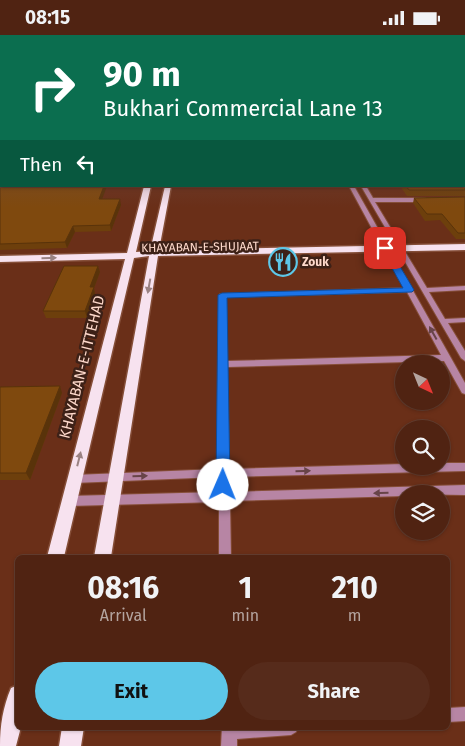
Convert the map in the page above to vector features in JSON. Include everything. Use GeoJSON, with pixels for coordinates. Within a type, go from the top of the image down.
{"type":"FeatureCollection","features":[{"type":"Feature","properties":{"kind":"main road","name":"KHAYABAN-E-ITTEHAD"},"geometry":{"type":"LineString","coordinates":[[56,555],[148,187]]}},
{"type":"Feature","properties":{"kind":"main road"},"geometry":{"type":"LineString","coordinates":[[102,555],[168,187]]}},
{"type":"Feature","properties":{"kind":"main road","name":"KHAYABAN-E-SHUJAAT"},"geometry":{"type":"LineString","coordinates":[[403,252],[465,247]]}},
{"type":"Feature","properties":{"kind":"main road","name":"KHAYABAN-E-SHUJAAT"},"geometry":{"type":"LineString","coordinates":[[0,259],[388,252],[465,255]]}},
{"type":"Feature","properties":{"kind":"main road"},"geometry":{"type":"LineString","coordinates":[[131,257],[141,262],[154,257]]}},
{"type":"Feature","properties":{"kind":"main road"},"geometry":{"type":"LineString","coordinates":[[4,746],[15,706]]}},
{"type":"Feature","properties":{"kind":"main road"},"geometry":{"type":"LineString","coordinates":[[70,746],[73,730]]}},
{"type":"Feature","properties":{"kind":"street"},"geometry":{"type":"LineString","coordinates":[[351,187],[444,355]]}},
{"type":"Feature","properties":{"kind":"street"},"geometry":{"type":"LineString","coordinates":[[364,187],[465,358]]}},
{"type":"Feature","properties":{"kind":"street"},"geometry":{"type":"LineString","coordinates":[[372,200],[428,200]]}},
{"type":"Feature","properties":{"kind":"street"},"geometry":{"type":"LineString","coordinates":[[425,289],[465,288]]}},
{"type":"Feature","properties":{"kind":"street"},"geometry":{"type":"LineString","coordinates":[[225,555],[222,295],[409,290]]}},
{"type":"Feature","properties":{"kind":"street"},"geometry":{"type":"LineString","coordinates":[[444,321],[465,320]]}},
{"type":"Feature","properties":{"kind":"street"},"geometry":{"type":"LineString","coordinates":[[224,364],[395,359]]}},
{"type":"Feature","properties":{"kind":"street"},"geometry":{"type":"LineString","coordinates":[[450,365],[465,391]]}},
{"type":"Feature","properties":{"kind":"street"},"geometry":{"type":"LineString","coordinates":[[74,479],[465,467]]}},
{"type":"Feature","properties":{"kind":"street"},"geometry":{"type":"LineString","coordinates":[[69,501],[465,490]]}},
{"type":"Feature","properties":{"kind":"street"},"geometry":{"type":"LineString","coordinates":[[450,715],[465,714]]}},
{"type":"Feature","properties":{"kind":"street"},"geometry":{"type":"LineString","coordinates":[[229,735],[268,730]]}},
{"type":"Feature","properties":{"kind":"building"},"geometry":{"type":"Polygon","coordinates":[[[0,187],[104,187],[99,199],[120,199],[110,225],[73,226],[65,242],[0,244],[0,187]]]}},
{"type":"Feature","properties":{"kind":"building"},"geometry":{"type":"Polygon","coordinates":[[[407,187],[465,187],[465,190],[409,190],[407,187]]]}},
{"type":"Feature","properties":{"kind":"building"},"geometry":{"type":"Polygon","coordinates":[[[465,197],[465,233],[458,233],[442,214],[427,214],[414,198],[465,197]]]}},
{"type":"Feature","properties":{"kind":"building"},"geometry":{"type":"Polygon","coordinates":[[[64,266],[98,266],[90,287],[94,287],[85,311],[43,311],[64,266]]]}},
{"type":"Feature","properties":{"kind":"building"},"geometry":{"type":"Polygon","coordinates":[[[60,386],[26,473],[0,473],[0,387],[60,386]]]}},
{"type":"Feature","properties":{"kind":"place","name":"Zouk"},"geometry":{"type":"Point","coordinates":[283,262]}},
{"type":"Feature","properties":{"kind":"route"},"geometry":{"type":"LineString","coordinates":[[223,485],[224,364],[222,295],[409,290],[385,248]]}}]}
